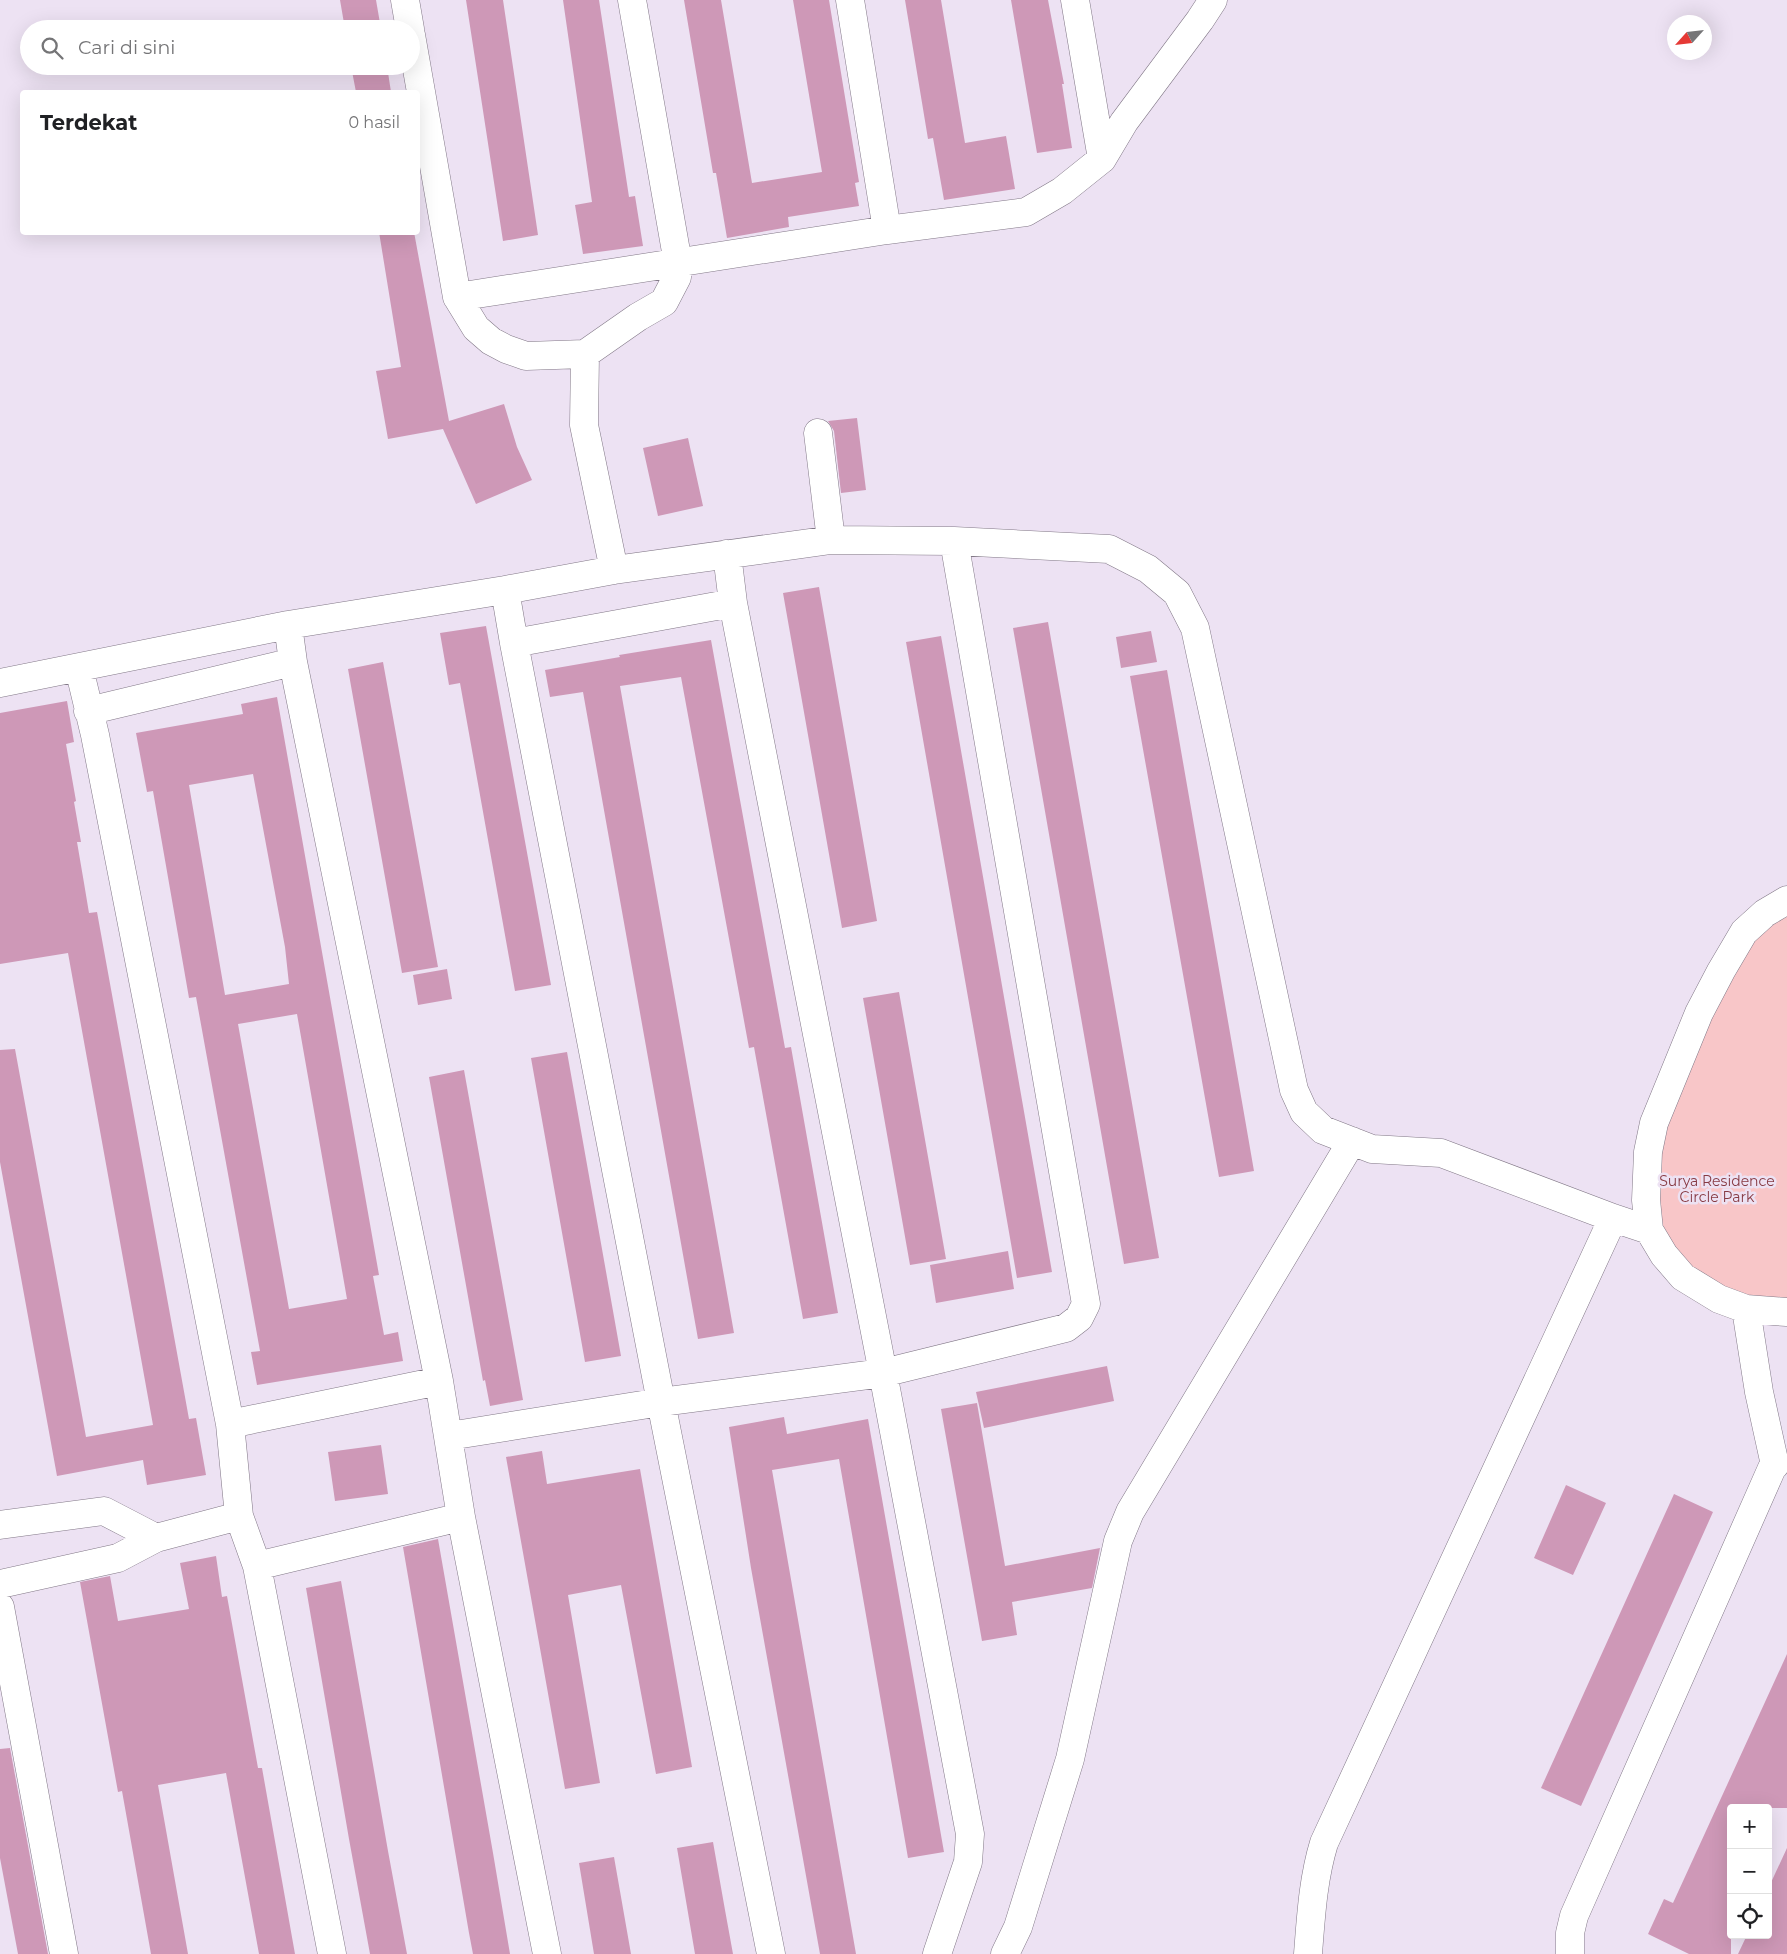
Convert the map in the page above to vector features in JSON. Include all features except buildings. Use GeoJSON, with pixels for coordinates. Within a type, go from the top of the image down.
{"type":"FeatureCollection","features":[{"type":"Feature","properties":{"kind":"street"},"geometry":{"type":"LineString","coordinates":[[405,0],[408,20]]}},
{"type":"Feature","properties":{"kind":"street"},"geometry":{"type":"LineString","coordinates":[[418,75],[457,297],[476,328],[491,341],[506,349],[526,356],[585,354],[638,317],[664,302],[676,277],[678,263],[632,0]]}},
{"type":"Feature","properties":{"kind":"street"},"geometry":{"type":"LineString","coordinates":[[850,0],[887,230]]}},
{"type":"Feature","properties":{"kind":"street"},"geometry":{"type":"LineString","coordinates":[[1075,0],[1102,159]]}},
{"type":"Feature","properties":{"kind":"street"},"geometry":{"type":"LineString","coordinates":[[457,297],[887,230],[1026,212],[1062,191],[1102,159],[1124,122],[1200,20],[1212,0]]}},
{"type":"Feature","properties":{"kind":"street"},"geometry":{"type":"LineString","coordinates":[[585,354],[584,425],[614,570]]}},
{"type":"Feature","properties":{"kind":"street"},"geometry":{"type":"LineString","coordinates":[[818,433],[831,540]]}},
{"type":"Feature","properties":{"kind":"street"},"geometry":{"type":"LineString","coordinates":[[0,683],[288,625],[505,590],[614,570],[831,540],[954,541],[1109,549],[1148,569],[1177,593],[1195,628],[1294,1090],[1304,1112],[1323,1130],[1362,1145],[1441,1153],[1649,1230]]}},
{"type":"Feature","properties":{"kind":"street"},"geometry":{"type":"LineString","coordinates":[[449,1436],[661,1402],[883,1373],[1066,1328],[1079,1318],[1086,1304],[954,541]]}},
{"type":"Feature","properties":{"kind":"street"},"geometry":{"type":"LineString","coordinates":[[728,554],[733,603],[883,1373],[970,1834],[968,1862],[937,1954]]}},
{"type":"Feature","properties":{"kind":"street"},"geometry":{"type":"LineString","coordinates":[[505,590],[661,1402],[771,1954]]}},
{"type":"Feature","properties":{"kind":"street"},"geometry":{"type":"LineString","coordinates":[[514,643],[733,603]]}},
{"type":"Feature","properties":{"kind":"street"},"geometry":{"type":"LineString","coordinates":[[288,625],[293,662],[439,1381],[461,1518],[547,1954]]}},
{"type":"Feature","properties":{"kind":"street"},"geometry":{"type":"LineString","coordinates":[[88,711],[293,662]]}},
{"type":"Feature","properties":{"kind":"street"},"geometry":{"type":"LineString","coordinates":[[80,668],[99,755],[230,1424],[239,1516],[257,1566],[332,1954]]}},
{"type":"Feature","properties":{"kind":"street"},"geometry":{"type":"LineString","coordinates":[[1787,900],[1765,913],[1744,932],[1699,1013],[1654,1123],[1648,1152],[1646,1200],[1649,1230],[1664,1255],[1683,1277],[1719,1299],[1746,1309],[1787,1313]]}},
{"type":"Feature","properties":{"kind":"street"},"geometry":{"type":"LineString","coordinates":[[1005,1954],[1018,1927],[1070,1759],[1118,1541],[1130,1512],[1362,1145]]}},
{"type":"Feature","properties":{"kind":"street"},"geometry":{"type":"LineString","coordinates":[[1308,1954],[1314,1887],[1324,1843],[1613,1218]]}},
{"type":"Feature","properties":{"kind":"street"},"geometry":{"type":"LineString","coordinates":[[1570,1954],[1570,1933],[1574,1916],[1772,1468],[1781,1468],[1760,1392],[1746,1309]]}},
{"type":"Feature","properties":{"kind":"street"},"geometry":{"type":"LineString","coordinates":[[230,1424],[439,1381]]}},
{"type":"Feature","properties":{"kind":"street"},"geometry":{"type":"LineString","coordinates":[[0,1525],[104,1511],[156,1538]]}},
{"type":"Feature","properties":{"kind":"street"},"geometry":{"type":"LineString","coordinates":[[0,1584],[118,1558],[156,1538],[239,1516]]}},
{"type":"Feature","properties":{"kind":"street"},"geometry":{"type":"LineString","coordinates":[[257,1566],[461,1518]]}},
{"type":"Feature","properties":{"kind":"street"},"geometry":{"type":"LineString","coordinates":[[0,1607],[64,1954]]}},
{"type":"Feature","properties":{"kind":"green space","name":"Surya Residence Circle Park"},"geometry":{"type":"Polygon","coordinates":[[[1787,900],[1787,1312],[1683,1277],[1646,1200],[1648,1152],[1721,971],[1787,900]]]}}]}
